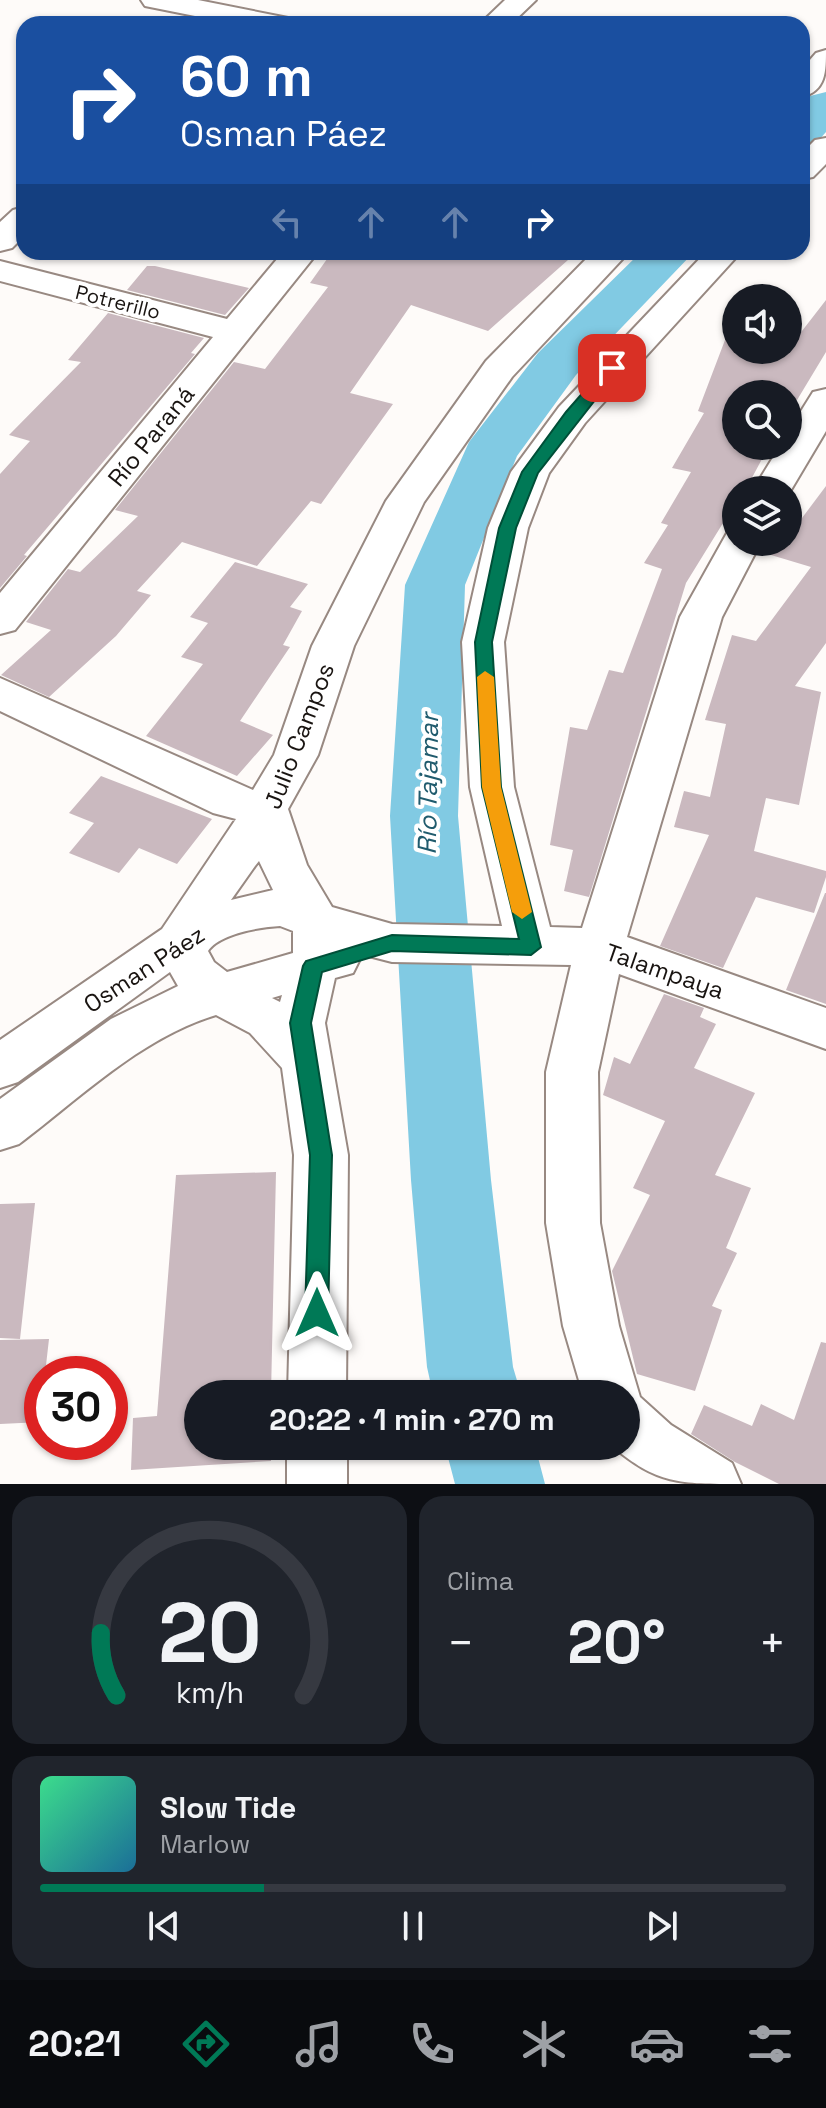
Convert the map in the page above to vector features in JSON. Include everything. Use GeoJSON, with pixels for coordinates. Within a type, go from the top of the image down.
{"type":"FeatureCollection","features":[{"type":"Feature","properties":{"kind":"street"},"geometry":{"type":"LineString","coordinates":[[155,0],[225,13]]}},
{"type":"Feature","properties":{"kind":"street"},"geometry":{"type":"LineString","coordinates":[[503,16],[522,0]]}},
{"type":"Feature","properties":{"kind":"street"},"geometry":{"type":"LineString","coordinates":[[810,78],[826,59]]}},
{"type":"Feature","properties":{"kind":"street"},"geometry":{"type":"LineString","coordinates":[[810,163],[826,147]]}},
{"type":"Feature","properties":{"kind":"street"},"geometry":{"type":"LineString","coordinates":[[0,241],[16,225]]}},
{"type":"Feature","properties":{"kind":"street","name":"Río Paraná"},"geometry":{"type":"LineString","coordinates":[[0,620],[294,260]]}},
{"type":"Feature","properties":{"kind":"street","name":"Julio Campos"},"geometry":{"type":"LineString","coordinates":[[317,1380],[321,1155],[300,1023],[318,948],[313,917],[285,870],[265,809],[296,755],[333,646],[405,501],[499,369],[604,260]]}},
{"type":"Feature","properties":{"kind":"street"},"geometry":{"type":"LineString","coordinates":[[515,947],[492,787],[483,642],[508,528],[530,472],[572,415],[717,260]]}},
{"type":"Feature","properties":{"kind":"street","name":"Potrerillo"},"geometry":{"type":"LineString","coordinates":[[0,271],[236,332]]}},
{"type":"Feature","properties":{"kind":"street"},"geometry":{"type":"LineString","coordinates":[[781,476],[821,417]]}},
{"type":"Feature","properties":{"kind":"street"},"geometry":{"type":"LineString","coordinates":[[608,1380],[591,1326],[573,1223],[572,1072],[600,947],[701,617],[734,556]]}},
{"type":"Feature","properties":{"kind":"street"},"geometry":{"type":"LineString","coordinates":[[0,693],[229,801],[265,809],[239,854],[186,926],[184,951],[197,976],[217,992],[268,1019],[305,1059]]}},
{"type":"Feature","properties":{"kind":"street","name":"Osman Páez"},"geometry":{"type":"LineString","coordinates":[[0,1067],[185,938],[201,929],[261,909],[283,908],[347,932],[392,943],[515,947]]}},
{"type":"Feature","properties":{"kind":"street","name":"Osman Páez"},"geometry":{"type":"LineString","coordinates":[[0,1128],[129,1033],[176,1007],[217,992],[246,987],[392,943]]}},
{"type":"Feature","properties":{"kind":"street","name":"Talampaya"},"geometry":{"type":"LineString","coordinates":[[515,947],[600,947],[826,1029]]}},
{"type":"Feature","properties":{"kind":"street"},"geometry":{"type":"LineString","coordinates":[[640,1434],[650,1445],[711,1484]]}},
{"type":"Feature","properties":{"kind":"street"},"geometry":{"type":"LineString","coordinates":[[317,1460],[317,1484]]}},
{"type":"Feature","properties":{"kind":"building"},"geometry":{"type":"Polygon","coordinates":[[[326,260],[568,260],[488,331],[411,305],[350,393],[393,404],[321,504],[311,501],[257,566],[182,542],[137,591],[151,595],[116,636],[49,697],[1,675],[51,630],[26,622],[68,569],[80,572],[138,516],[115,510],[234,362],[265,369],[328,287],[310,283],[326,260]]]}},
{"type":"Feature","properties":{"kind":"building"},"geometry":{"type":"Polygon","coordinates":[[[147,266],[249,288],[225,315],[127,290],[147,266]]]}},
{"type":"Feature","properties":{"kind":"building"},"geometry":{"type":"Polygon","coordinates":[[[826,300],[826,352],[802,392],[802,380],[722,380],[722,460],[761,460],[753,476],[722,476],[722,525],[686,583],[589,897],[564,891],[573,850],[550,845],[570,727],[587,730],[609,670],[623,673],[662,569],[644,563],[668,525],[661,523],[691,472],[672,468],[704,413],[698,411],[722,348],[722,364],[802,364],[802,331],[826,300]]]}},
{"type":"Feature","properties":{"kind":"building"},"geometry":{"type":"Polygon","coordinates":[[[108,313],[204,338],[191,353],[195,354],[24,555],[27,556],[0,588],[0,474],[30,441],[9,435],[81,362],[68,360],[108,313]]]}},
{"type":"Feature","properties":{"kind":"building"},"geometry":{"type":"Polygon","coordinates":[[[826,486],[826,643],[795,686],[821,692],[799,805],[766,798],[754,851],[826,871],[826,877],[814,913],[756,897],[723,968],[660,946],[709,835],[674,827],[684,791],[710,797],[726,724],[705,720],[732,635],[756,641],[811,567],[774,556],[802,556],[802,518],[826,486]]]}},
{"type":"Feature","properties":{"kind":"building"},"geometry":{"type":"Polygon","coordinates":[[[235,562],[308,584],[290,607],[302,611],[283,645],[290,647],[240,721],[273,735],[237,776],[146,736],[203,664],[181,657],[208,623],[190,617],[235,562]]]}},
{"type":"Feature","properties":{"kind":"building"},"geometry":{"type":"Polygon","coordinates":[[[101,776],[212,819],[177,864],[139,848],[119,873],[69,853],[94,823],[69,813],[101,776]]]}},
{"type":"Feature","properties":{"kind":"building"},"geometry":{"type":"Polygon","coordinates":[[[826,893],[826,1004],[786,990],[826,893]]]}},
{"type":"Feature","properties":{"kind":"building"},"geometry":{"type":"Polygon","coordinates":[[[664,994],[704,1008],[700,1017],[716,1024],[694,1068],[755,1093],[715,1175],[751,1188],[726,1248],[737,1253],[712,1306],[722,1310],[695,1391],[637,1374],[612,1271],[650,1195],[633,1188],[665,1121],[603,1095],[614,1057],[630,1064],[664,994]]]}},
{"type":"Feature","properties":{"kind":"building"},"geometry":{"type":"Polygon","coordinates":[[[276,1172],[271,1380],[184,1380],[184,1460],[271,1461],[131,1470],[133,1418],[157,1416],[176,1175],[276,1172]]]}},
{"type":"Feature","properties":{"kind":"building"},"geometry":{"type":"Polygon","coordinates":[[[35,1203],[20,1339],[0,1338],[0,1204],[35,1203]]]}},
{"type":"Feature","properties":{"kind":"building"},"geometry":{"type":"Polygon","coordinates":[[[49,1339],[47,1356],[24,1356],[24,1423],[0,1424],[0,1340],[49,1339]]]}},
{"type":"Feature","properties":{"kind":"building"},"geometry":{"type":"Polygon","coordinates":[[[821,1342],[826,1343],[826,1484],[779,1484],[735,1462],[691,1434],[704,1405],[752,1426],[761,1404],[794,1420],[821,1342]]]}},
{"type":"Feature","properties":{"kind":"waterway","name":"Río Tajamar"},"geometry":{"type":"LineString","coordinates":[[810,123],[826,106]]}},
{"type":"Feature","properties":{"kind":"waterway","name":"Río Tajamar"},"geometry":{"type":"LineString","coordinates":[[473,1380],[451,1180],[424,816],[435,585],[489,454],[557,364],[661,260]]}},
{"type":"Feature","properties":{"kind":"waterway","name":"Río Tajamar"},"geometry":{"type":"LineString","coordinates":[[494,1460],[500,1484]]}},
{"type":"Feature","properties":{"kind":"slow traffic"},"geometry":{"type":"LineString","coordinates":[[485,677],[492,787],[522,912]]}},
{"type":"Feature","properties":{"kind":"route"},"geometry":{"type":"LineString","coordinates":[[317,1313],[321,1155],[300,1023],[313,966],[392,943],[531,947],[492,787],[483,642],[508,528],[530,472],[612,368]]}}]}
